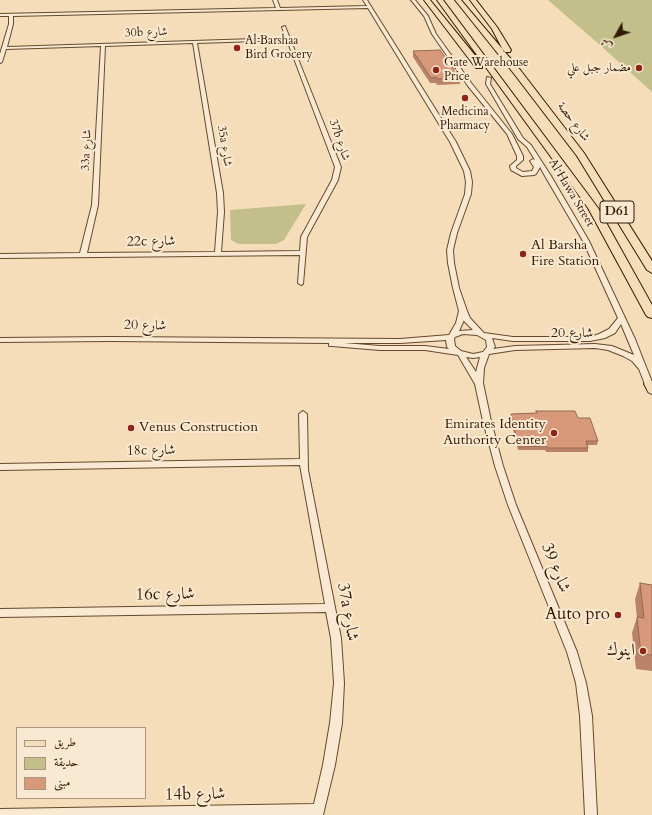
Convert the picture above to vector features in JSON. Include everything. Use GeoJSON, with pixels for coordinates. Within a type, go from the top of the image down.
{"type":"FeatureCollection","features":[{"type":"Feature","properties":{"kind":"main road"},"geometry":{"type":"LineString","coordinates":[[422,0],[435,11]]}},
{"type":"Feature","properties":{"kind":"main road","name":"D61"},"geometry":{"type":"LineString","coordinates":[[427,0],[539,141],[556,158]]}},
{"type":"Feature","properties":{"kind":"main road","name":"D61"},"geometry":{"type":"LineString","coordinates":[[440,0],[593,208],[652,315]]}},
{"type":"Feature","properties":{"kind":"main road","name":"شارع حصة"},"geometry":{"type":"LineString","coordinates":[[458,0],[518,73],[585,161],[633,236],[652,270]]}},
{"type":"Feature","properties":{"kind":"main road"},"geometry":{"type":"LineString","coordinates":[[473,0],[495,28],[518,73]]}},
{"type":"Feature","properties":{"kind":"street"},"geometry":{"type":"LineString","coordinates":[[275,0],[278,8]]}},
{"type":"Feature","properties":{"kind":"street"},"geometry":{"type":"LineString","coordinates":[[413,0],[426,16],[434,34],[470,85],[503,127],[520,156],[520,160],[513,166],[513,169],[522,174],[532,173],[536,171],[537,167],[521,139]]}},
{"type":"Feature","properties":{"kind":"street"},"geometry":{"type":"LineString","coordinates":[[0,15],[346,6],[367,4],[455,146],[467,171],[469,182],[468,194],[454,233],[450,250],[453,275],[463,311],[467,319],[491,342],[491,347],[486,353]]}},
{"type":"Feature","properties":{"kind":"street"},"geometry":{"type":"LineString","coordinates":[[0,62],[11,24],[11,15]]}},
{"type":"Feature","properties":{"kind":"street"},"geometry":{"type":"LineString","coordinates":[[11,24],[18,15]]}},
{"type":"Feature","properties":{"kind":"street","name":"37b شارع"},"geometry":{"type":"LineString","coordinates":[[284,27],[338,167],[335,180],[307,230],[302,253],[301,283]]}},
{"type":"Feature","properties":{"kind":"street","name":"30b شارع"},"geometry":{"type":"LineString","coordinates":[[4,48],[288,39]]}},
{"type":"Feature","properties":{"kind":"street","name":"35a شارع"},"geometry":{"type":"LineString","coordinates":[[196,42],[220,198],[221,212],[218,253]]}},
{"type":"Feature","properties":{"kind":"street","name":"33a شارع"},"geometry":{"type":"LineString","coordinates":[[83,255],[95,205],[103,45]]}},
{"type":"Feature","properties":{"kind":"street","name":"Al Hawa Street"},"geometry":{"type":"LineString","coordinates":[[490,78],[488,84],[490,88],[521,139],[529,146],[548,176],[586,241],[629,334],[650,385]]}},
{"type":"Feature","properties":{"kind":"street","name":"22c شارع"},"geometry":{"type":"LineString","coordinates":[[0,256],[302,253]]}},
{"type":"Feature","properties":{"kind":"street"},"geometry":{"type":"LineString","coordinates":[[452,336],[460,323],[463,311]]}},
{"type":"Feature","properties":{"kind":"street","name":"شارع 20"},"geometry":{"type":"LineString","coordinates":[[0,340],[111,339],[400,341],[452,336],[468,331],[518,339],[590,339],[602,336],[612,331],[621,319]]}},
{"type":"Feature","properties":{"kind":"street","name":"شارع 39"},"geometry":{"type":"LineString","coordinates":[[452,336],[449,342],[451,347],[460,354],[479,382]]}},
{"type":"Feature","properties":{"kind":"street","name":"شارع 20"},"geometry":{"type":"LineString","coordinates":[[290,341],[368,348],[425,348],[473,356],[515,348],[595,346],[609,348],[635,359],[650,385]]}},
{"type":"Feature","properties":{"kind":"street","name":"شارع 39"},"geometry":{"type":"LineString","coordinates":[[486,353],[480,368],[479,382],[492,443],[505,485],[572,652],[581,683],[586,716],[591,815]]}},
{"type":"Feature","properties":{"kind":"street","name":"37a شارع"},"geometry":{"type":"LineString","coordinates":[[303,414],[303,462],[331,608],[336,638],[340,683],[336,723],[329,765],[317,813]]}},
{"type":"Feature","properties":{"kind":"street","name":"18c شارع"},"geometry":{"type":"LineString","coordinates":[[0,467],[303,462]]}},
{"type":"Feature","properties":{"kind":"street","name":"16c شارع"},"geometry":{"type":"LineString","coordinates":[[0,614],[331,608]]}},
{"type":"Feature","properties":{"kind":"street","name":"14b شارع"},"geometry":{"type":"LineString","coordinates":[[0,815],[317,813]]}},
{"type":"Feature","properties":{"kind":"green space","name":"مضمار جبل علي"},"geometry":{"type":"Polygon","coordinates":[[[548,0],[652,0],[652,92],[601,46],[548,0]]]}},
{"type":"Feature","properties":{"kind":"green space"},"geometry":{"type":"Polygon","coordinates":[[[306,204],[284,240],[276,244],[238,244],[231,240],[230,210],[306,204]]]}},
{"type":"Feature","properties":{"kind":"building","name":"Gate Warehouse Price"},"geometry":{"type":"Polygon","coordinates":[[[440,50],[460,78],[431,78],[413,51],[440,50]]]}},
{"type":"Feature","properties":{"kind":"building","name":"Emirates Identity Authority Center"},"geometry":{"type":"Polygon","coordinates":[[[536,411],[575,411],[578,418],[590,418],[598,441],[586,441],[588,448],[547,448],[546,446],[519,447],[511,414],[537,413],[536,411]]]}},
{"type":"Feature","properties":{"kind":"building"},"geometry":{"type":"Polygon","coordinates":[[[640,583],[652,585],[652,655],[641,654],[637,617],[644,618],[640,583]]]}},
{"type":"Feature","properties":{"kind":"place","name":"Al Barshaa Bird Grocery"},"geometry":{"type":"Point","coordinates":[237,48]}},
{"type":"Feature","properties":{"kind":"place","name":"مضمار جبل علي"},"geometry":{"type":"Point","coordinates":[639,68]}},
{"type":"Feature","properties":{"kind":"place","name":"Gate Warehouse Price"},"geometry":{"type":"Point","coordinates":[436,70]}},
{"type":"Feature","properties":{"kind":"place","name":"Medicina Pharmacy"},"geometry":{"type":"Point","coordinates":[465,98]}},
{"type":"Feature","properties":{"kind":"place","name":"Al Barsha Fire Station"},"geometry":{"type":"Point","coordinates":[523,254]}},
{"type":"Feature","properties":{"kind":"place","name":"Venus Construction"},"geometry":{"type":"Point","coordinates":[131,428]}},
{"type":"Feature","properties":{"kind":"place","name":"Emirates Identity Authority Center"},"geometry":{"type":"Point","coordinates":[554,433]}},
{"type":"Feature","properties":{"kind":"place","name":"Auto pro"},"geometry":{"type":"Point","coordinates":[618,615]}},
{"type":"Feature","properties":{"kind":"place","name":"اينوك"},"geometry":{"type":"Point","coordinates":[643,651]}}]}
